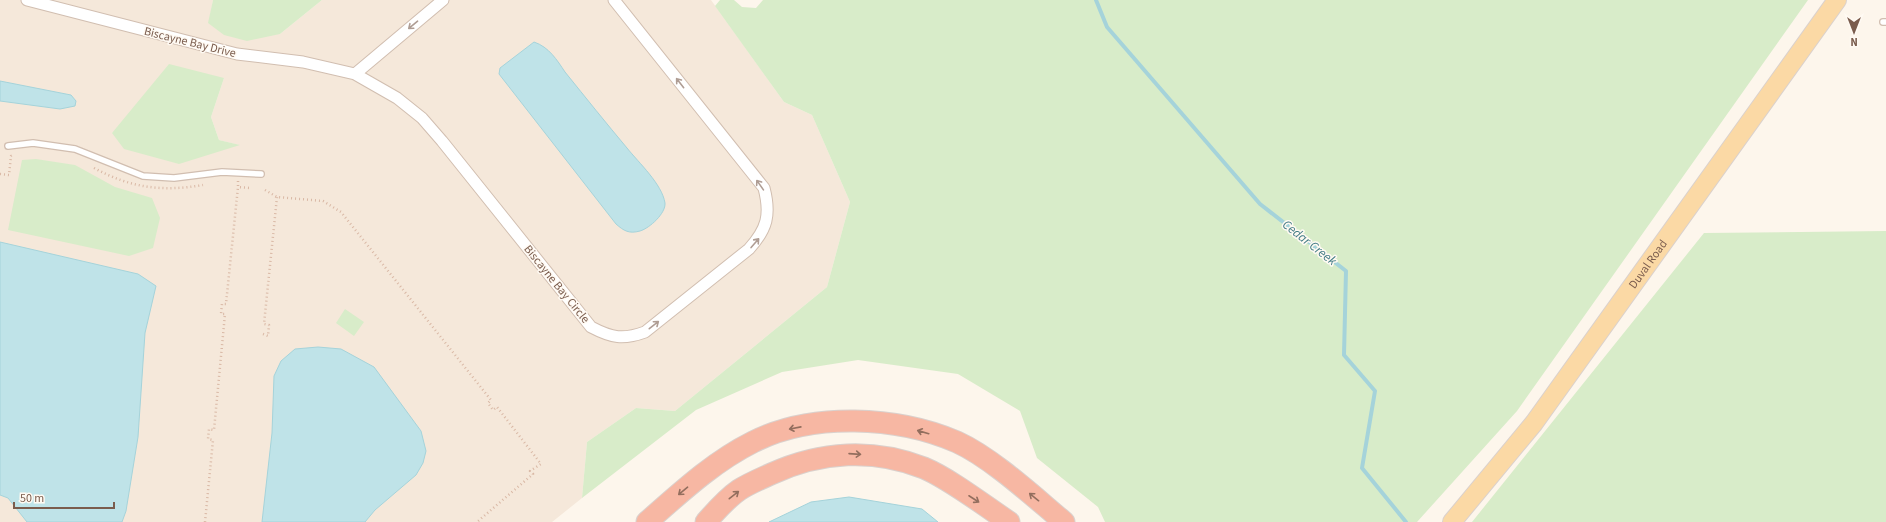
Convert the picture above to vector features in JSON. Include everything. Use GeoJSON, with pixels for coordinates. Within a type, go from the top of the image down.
{"type":"FeatureCollection","features":[{"type":"Feature","properties":{"kind":"highway"},"geometry":{"type":"LineString","coordinates":[[647,522],[697,479],[730,455],[753,442],[772,433],[792,428],[839,421],[859,421],[886,423],[908,427],[957,442],[979,455],[1001,471],[1064,522]]}},
{"type":"Feature","properties":{"kind":"highway"},"geometry":{"type":"LineString","coordinates":[[706,522],[726,501],[740,490],[766,476],[786,467],[807,461],[848,454],[877,456],[897,460],[926,469],[1009,522]]}},
{"type":"Feature","properties":{"kind":"main road","name":"Duval Road"},"geometry":{"type":"LineString","coordinates":[[1452,522],[1534,423],[1837,0]]}},
{"type":"Feature","properties":{"kind":"street","name":"Biscayne Bay Drive"},"geometry":{"type":"LineString","coordinates":[[27,0],[237,54],[303,62],[355,74]]}},
{"type":"Feature","properties":{"kind":"street"},"geometry":{"type":"LineString","coordinates":[[355,74],[443,0]]}},
{"type":"Feature","properties":{"kind":"street","name":"Biscayne Bay Circle"},"geometry":{"type":"LineString","coordinates":[[355,74],[397,98],[422,118],[591,327],[607,335],[632,337],[645,332],[749,249],[760,237],[766,222],[768,204],[764,188],[614,0]]}},
{"type":"Feature","properties":{"kind":"lane"},"geometry":{"type":"LineString","coordinates":[[8,146],[33,143],[75,149],[143,176],[174,178],[222,172],[261,174]]}},
{"type":"Feature","properties":{"kind":"path"},"geometry":{"type":"LineString","coordinates":[[205,522],[213,440],[208,439],[209,429],[214,430],[225,314],[222,314],[222,304],[226,304],[238,187]]}},
{"type":"Feature","properties":{"kind":"path"},"geometry":{"type":"LineString","coordinates":[[265,190],[277,197],[323,201],[341,212],[491,400],[488,403],[493,410],[497,407],[541,464],[530,471],[533,474],[476,522]]}},
{"type":"Feature","properties":{"kind":"path"},"geometry":{"type":"LineString","coordinates":[[262,334],[268,336],[269,325],[264,324],[277,197]]}},
{"type":"Feature","properties":{"kind":"shaded area"},"geometry":{"type":"Polygon","coordinates":[[[0,0],[213,0],[209,23],[280,34],[322,0],[711,0],[784,102],[812,115],[850,202],[827,287],[675,411],[636,408],[587,442],[582,498],[552,522],[0,522],[0,0]],[[224,78],[112,133],[239,145],[219,140],[211,117],[224,78]]]}},
{"type":"Feature","properties":{"kind":"green space"},"geometry":{"type":"Polygon","coordinates":[[[213,0],[322,0],[280,34],[247,41],[224,35],[208,23],[213,0]]]}},
{"type":"Feature","properties":{"kind":"green space"},"geometry":{"type":"Polygon","coordinates":[[[720,0],[734,0],[742,7],[756,8],[763,0],[1808,0],[1517,411],[1417,522],[1105,522],[1098,507],[1037,458],[1020,411],[958,374],[858,360],[782,372],[696,410],[582,498],[587,442],[636,408],[675,411],[827,287],[850,202],[812,115],[784,102],[715,6],[720,0]]]}},
{"type":"Feature","properties":{"kind":"green space"},"geometry":{"type":"Polygon","coordinates":[[[169,64],[224,78],[211,117],[219,140],[240,145],[179,164],[124,149],[112,133],[169,64]]]}},
{"type":"Feature","properties":{"kind":"green space"},"geometry":{"type":"Polygon","coordinates":[[[36,159],[75,165],[115,187],[152,198],[160,218],[153,248],[129,256],[8,230],[22,160],[36,159]]]}},
{"type":"Feature","properties":{"kind":"green space"},"geometry":{"type":"Polygon","coordinates":[[[1886,231],[1886,522],[1472,522],[1704,233],[1886,231]]]}},
{"type":"Feature","properties":{"kind":"green space"},"geometry":{"type":"Polygon","coordinates":[[[345,309],[364,322],[354,336],[336,323],[345,309]]]}},
{"type":"Feature","properties":{"kind":"water"},"geometry":{"type":"Polygon","coordinates":[[[534,42],[544,47],[552,54],[565,72],[655,181],[663,196],[665,207],[657,220],[644,229],[636,232],[630,232],[624,230],[616,224],[499,74],[500,68],[534,42]]]}},
{"type":"Feature","properties":{"kind":"water"},"geometry":{"type":"Polygon","coordinates":[[[0,81],[71,95],[76,101],[75,106],[60,109],[0,101],[0,81]]]}},
{"type":"Feature","properties":{"kind":"water"},"geometry":{"type":"Polygon","coordinates":[[[0,242],[138,274],[156,286],[145,333],[138,437],[126,511],[122,522],[27,522],[8,498],[0,495],[0,242]]]}},
{"type":"Feature","properties":{"kind":"water"},"geometry":{"type":"Polygon","coordinates":[[[318,347],[341,349],[374,367],[421,431],[426,451],[423,463],[416,475],[375,510],[365,522],[262,522],[272,433],[274,376],[281,361],[295,349],[318,347]]]}},
{"type":"Feature","properties":{"kind":"water"},"geometry":{"type":"Polygon","coordinates":[[[849,497],[922,509],[938,522],[769,522],[811,502],[849,497]]]}},
{"type":"Feature","properties":{"kind":"waterway","name":"Cedar Creek"},"geometry":{"type":"LineString","coordinates":[[1096,0],[1107,27],[1260,204],[1346,271],[1344,355],[1375,391],[1362,468],[1406,522]]}}]}
